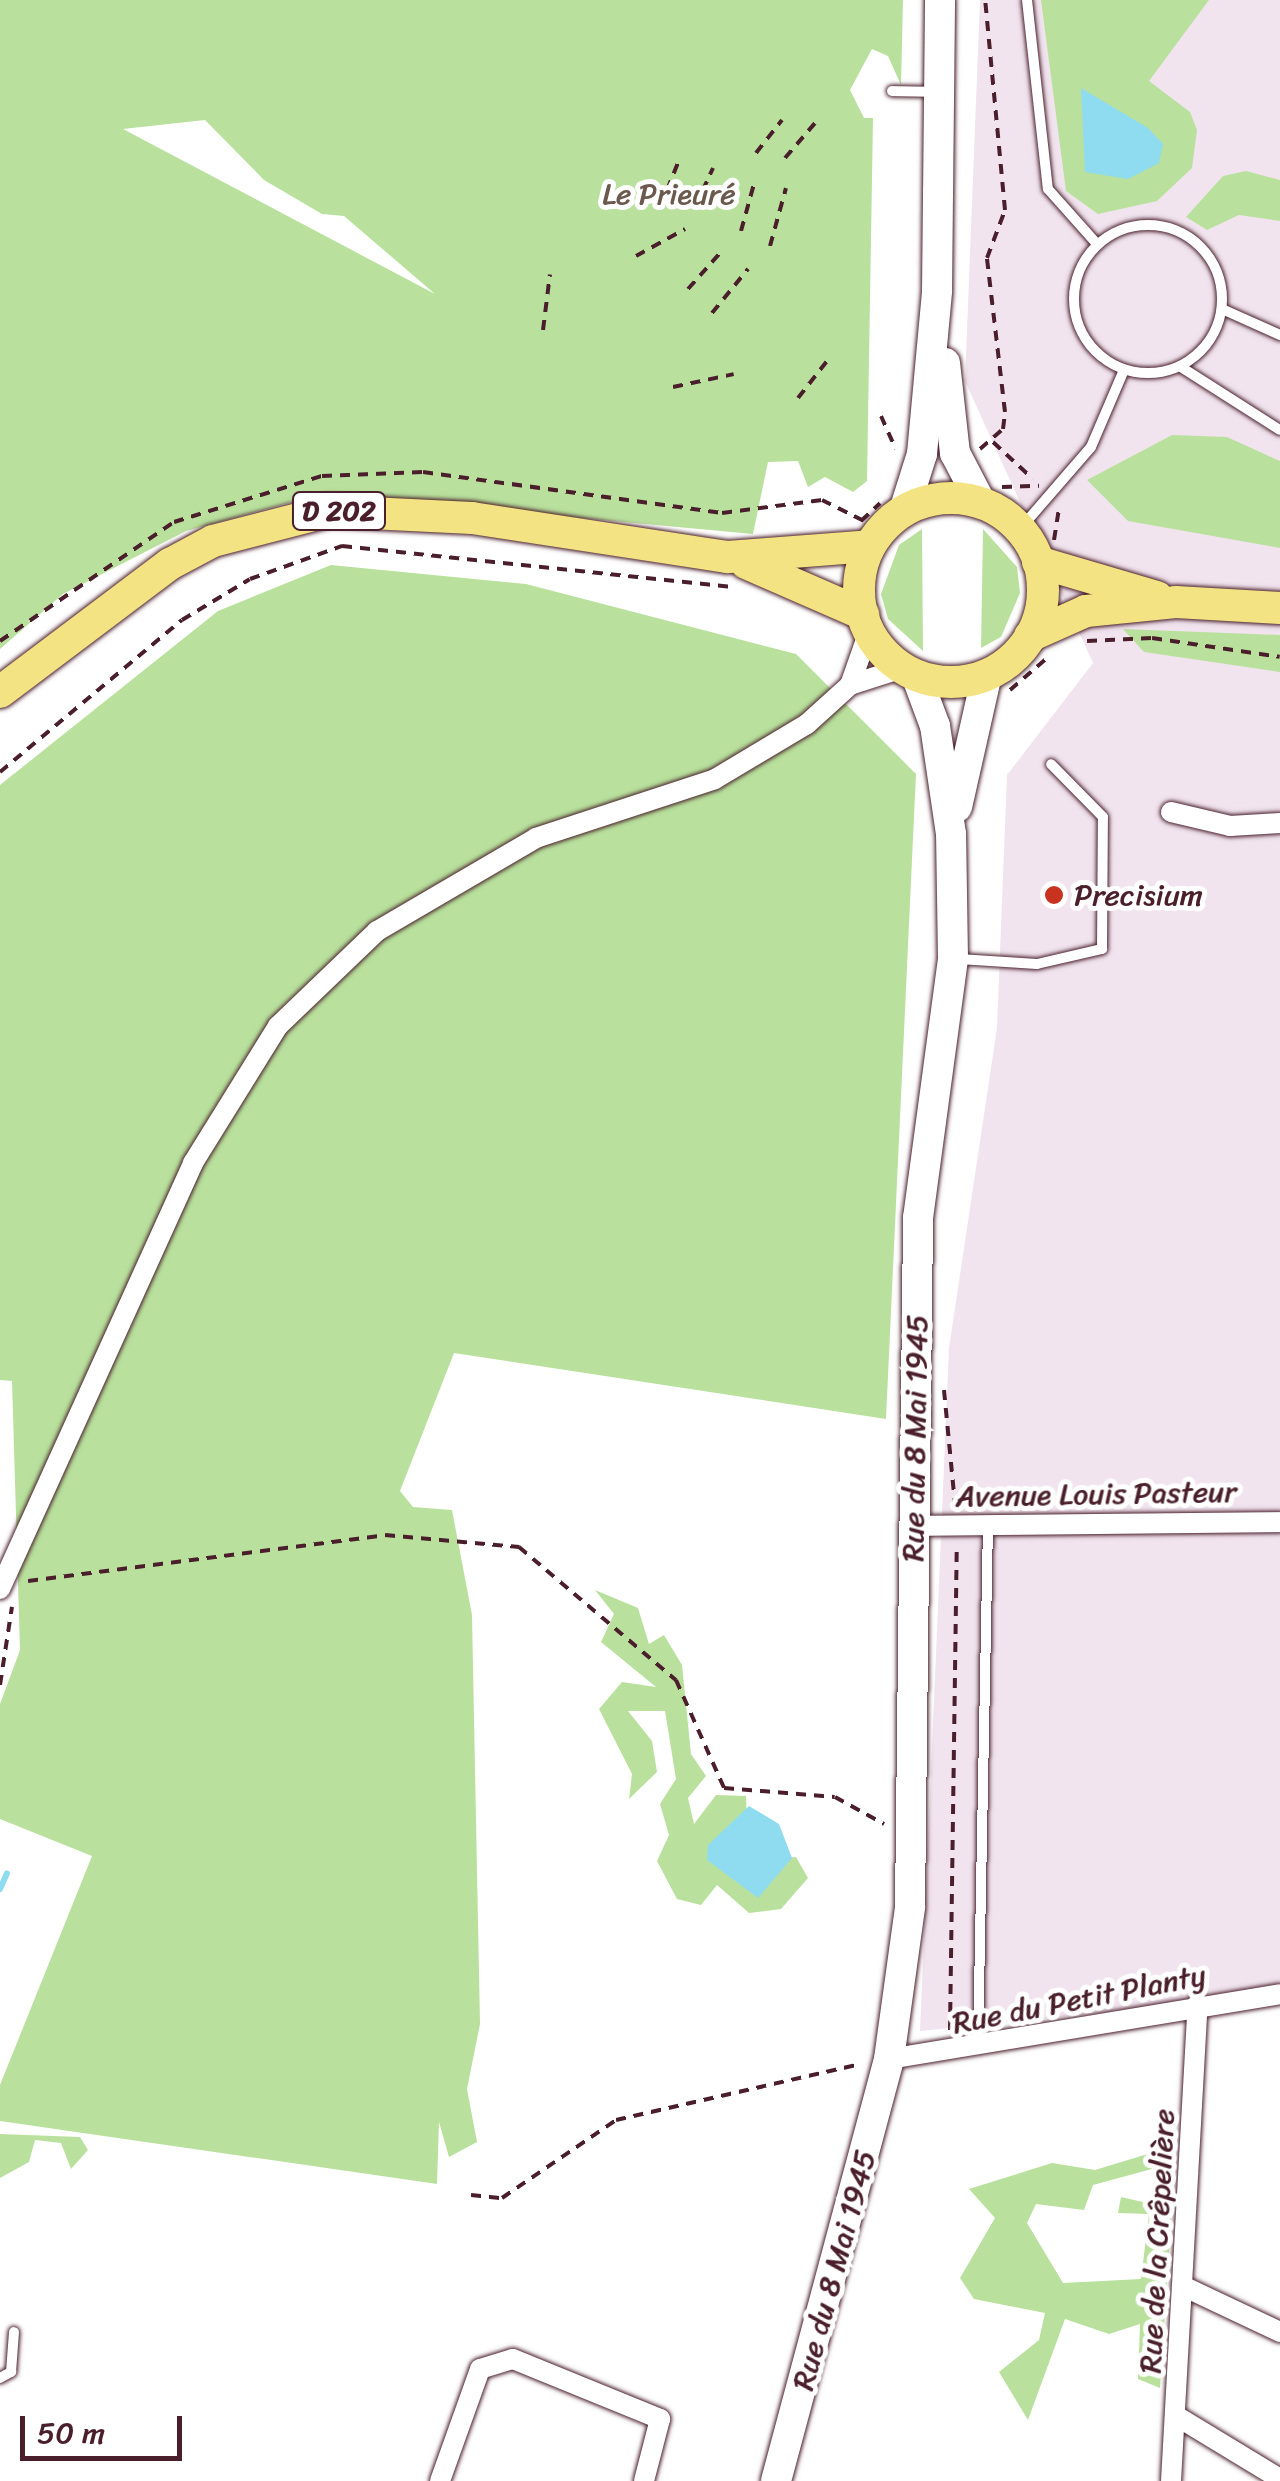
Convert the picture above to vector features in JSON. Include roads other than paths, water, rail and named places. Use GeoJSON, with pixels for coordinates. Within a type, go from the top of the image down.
{"type":"FeatureCollection","features":[{"type":"Feature","properties":{"kind":"main road"},"geometry":{"type":"LineString","coordinates":[[940,0],[936,291],[913,460],[899,501],[862,537],[866,623],[910,671],[935,726],[951,834]]}},
{"type":"Feature","properties":{"kind":"main road"},"geometry":{"type":"LineString","coordinates":[[936,291],[955,453],[987,494],[1049,557],[1176,602],[1280,608]]}},
{"type":"Feature","properties":{"kind":"main road"},"geometry":{"type":"LineString","coordinates":[[899,501],[987,494]]}},
{"type":"Feature","properties":{"kind":"main road","name":"D 202"},"geometry":{"type":"LineString","coordinates":[[0,692],[170,564],[268,523],[328,511],[472,518],[728,556],[862,537]]}},
{"type":"Feature","properties":{"kind":"main road","name":"D 202"},"geometry":{"type":"LineString","coordinates":[[728,556],[866,623]]}},
{"type":"Feature","properties":{"kind":"main road"},"geometry":{"type":"LineString","coordinates":[[1040,645],[1042,592],[1049,557]]}},
{"type":"Feature","properties":{"kind":"main road"},"geometry":{"type":"LineString","coordinates":[[951,834],[993,686],[1040,645],[1176,602]]}},
{"type":"Feature","properties":{"kind":"main road"},"geometry":{"type":"LineString","coordinates":[[910,671],[993,686]]}},
{"type":"Feature","properties":{"kind":"main road","name":"Rue du 8 Mai 1945"},"geometry":{"type":"LineString","coordinates":[[776,2481],[891,2051],[911,1838],[919,1198],[953,958],[951,834]]}},
{"type":"Feature","properties":{"kind":"street"},"geometry":{"type":"LineString","coordinates":[[850,685],[866,623]]}},
{"type":"Feature","properties":{"kind":"street"},"geometry":{"type":"LineString","coordinates":[[16,1577],[192,1163],[278,1026],[327,974],[377,931],[536,838],[715,779],[807,724],[850,685],[910,671]]}},
{"type":"Feature","properties":{"kind":"street"},"geometry":{"type":"LineString","coordinates":[[1171,812],[1230,826],[1280,824]]}},
{"type":"Feature","properties":{"kind":"street","name":"Avenue Louis Pasteur"},"geometry":{"type":"LineString","coordinates":[[914,1526],[1280,1522]]}},
{"type":"Feature","properties":{"kind":"street","name":"Rue du Petit Planty"},"geometry":{"type":"LineString","coordinates":[[891,2051],[948,2056],[1198,2004],[1280,1994]]}},
{"type":"Feature","properties":{"kind":"street","name":"Rue de la Crêpelière"},"geometry":{"type":"LineString","coordinates":[[1170,2481],[1186,2288],[1198,2004]]}},
{"type":"Feature","properties":{"kind":"street"},"geometry":{"type":"LineString","coordinates":[[1186,2288],[1280,2332]]}},
{"type":"Feature","properties":{"kind":"street"},"geometry":{"type":"LineString","coordinates":[[440,2481],[480,2370],[513,2360],[660,2418],[644,2481]]}},
{"type":"Feature","properties":{"kind":"street"},"geometry":{"type":"LineString","coordinates":[[1178,2417],[1280,2480]]}},
{"type":"Feature","properties":{"kind":"lane"},"geometry":{"type":"LineString","coordinates":[[1026,0],[1048,189],[1098,244]]}},
{"type":"Feature","properties":{"kind":"lane"},"geometry":{"type":"LineString","coordinates":[[892,91],[938,92]]}},
{"type":"Feature","properties":{"kind":"lane"},"geometry":{"type":"LineString","coordinates":[[1181,367],[1215,333],[1222,310],[1215,265],[1183,233],[1138,225],[1098,244],[1078,277],[1075,315],[1102,358],[1124,370],[1181,367],[1280,430]]}},
{"type":"Feature","properties":{"kind":"lane"},"geometry":{"type":"LineString","coordinates":[[1222,310],[1280,335]]}},
{"type":"Feature","properties":{"kind":"lane"},"geometry":{"type":"LineString","coordinates":[[1020,529],[1046,494],[1092,447],[1124,370]]}},
{"type":"Feature","properties":{"kind":"lane"},"geometry":{"type":"LineString","coordinates":[[953,958],[1037,964],[1102,949],[1102,817],[1052,764]]}},
{"type":"Feature","properties":{"kind":"lane"},"geometry":{"type":"LineString","coordinates":[[977,2050],[988,1526]]}},
{"type":"Feature","properties":{"kind":"lane"},"geometry":{"type":"LineString","coordinates":[[0,2378],[11,2372],[14,2332]]}},
{"type":"Feature","properties":{"kind":"water"},"geometry":{"type":"Polygon","coordinates":[[[1081,88],[1148,128],[1163,144],[1159,163],[1128,179],[1085,172],[1081,88]]]}},
{"type":"Feature","properties":{"kind":"water"},"geometry":{"type":"Polygon","coordinates":[[[749,1806],[779,1824],[792,1858],[758,1898],[707,1860],[708,1845],[749,1806]]]}},
{"type":"Feature","properties":{"kind":"waterway"},"geometry":{"type":"LineString","coordinates":[[0,1889],[7,1873]]}},
{"type":"Feature","properties":{"kind":"place","name":"Precisium"},"geometry":{"type":"Point","coordinates":[1054,895]}},
{"type":"Feature","properties":{"kind":"park label","name":"Le Prieuré"},"geometry":{"type":"Point","coordinates":[669,194]}}]}
